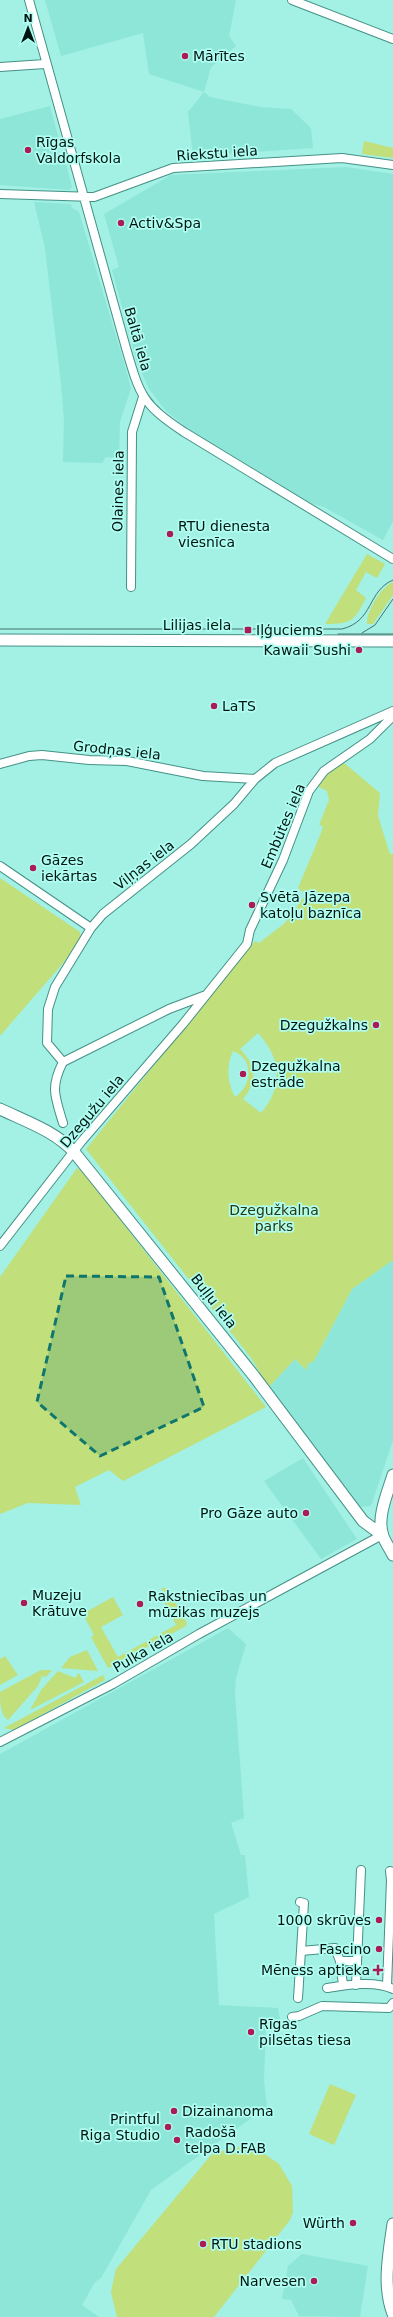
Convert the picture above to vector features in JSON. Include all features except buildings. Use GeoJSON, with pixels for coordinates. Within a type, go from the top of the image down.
{"type":"FeatureCollection","features":[{"type":"Feature","properties":{"kind":"street","name":"Baltā iela"},"geometry":{"type":"LineString","coordinates":[[29,0],[126,348],[143,398],[158,415],[184,432],[393,559]]}},
{"type":"Feature","properties":{"kind":"street"},"geometry":{"type":"LineString","coordinates":[[292,0],[393,39]]}},
{"type":"Feature","properties":{"kind":"street"},"geometry":{"type":"LineString","coordinates":[[0,68],[46,64]]}},
{"type":"Feature","properties":{"kind":"street","name":"Riekstu iela"},"geometry":{"type":"LineString","coordinates":[[0,194],[85,198],[102,196],[173,168],[342,158],[393,165]]}},
{"type":"Feature","properties":{"kind":"street","name":"Olaines iela"},"geometry":{"type":"LineString","coordinates":[[131,587],[132,432],[143,398]]}},
{"type":"Feature","properties":{"kind":"street","name":"Lilijas iela"},"geometry":{"type":"LineString","coordinates":[[0,640],[393,641]]}},
{"type":"Feature","properties":{"kind":"street","name":"Viļņas iela"},"geometry":{"type":"LineString","coordinates":[[63,1062],[47,1044],[48,1009],[55,987],[91,928],[117,902],[191,844],[234,804],[255,779],[275,763],[393,711]]}},
{"type":"Feature","properties":{"kind":"street","name":"Embūtes iela"},"geometry":{"type":"LineString","coordinates":[[207,995],[247,944],[248,936],[283,860],[309,791],[324,771],[370,739],[393,716]]}},
{"type":"Feature","properties":{"kind":"street","name":"Grodņas iela"},"geometry":{"type":"LineString","coordinates":[[0,764],[29,756],[42,755],[89,760],[127,761],[203,776],[255,779]]}},
{"type":"Feature","properties":{"kind":"street"},"geometry":{"type":"LineString","coordinates":[[0,866],[91,928]]}},
{"type":"Feature","properties":{"kind":"street"},"geometry":{"type":"LineString","coordinates":[[63,1123],[54,1084],[63,1062],[169,1009],[207,995]]}},
{"type":"Feature","properties":{"kind":"street","name":"Dzegužu iela"},"geometry":{"type":"LineString","coordinates":[[0,1246],[74,1152],[207,995]]}},
{"type":"Feature","properties":{"kind":"street","name":"Buļļu iela"},"geometry":{"type":"LineString","coordinates":[[0,1109],[50,1133],[67,1144],[249,1370],[363,1521],[382,1535]]}},
{"type":"Feature","properties":{"kind":"street"},"geometry":{"type":"LineString","coordinates":[[393,1475],[383,1514],[382,1535],[393,1555]]}},
{"type":"Feature","properties":{"kind":"street","name":"Pulka iela"},"geometry":{"type":"LineString","coordinates":[[0,1742],[113,1684],[199,1634],[382,1535]]}},
{"type":"Feature","properties":{"kind":"street"},"geometry":{"type":"LineString","coordinates":[[356,1985],[361,1870]]}},
{"type":"Feature","properties":{"kind":"street"},"geometry":{"type":"LineString","coordinates":[[327,1988],[343,1985],[390,1987],[390,1871]]}},
{"type":"Feature","properties":{"kind":"street"},"geometry":{"type":"LineString","coordinates":[[298,1998],[304,1903],[300,1902]]}},
{"type":"Feature","properties":{"kind":"street"},"geometry":{"type":"LineString","coordinates":[[301,1951],[335,1948],[340,1961],[343,1985]]}},
{"type":"Feature","properties":{"kind":"street"},"geometry":{"type":"LineString","coordinates":[[340,1961],[357,1961]]}},
{"type":"Feature","properties":{"kind":"street"},"geometry":{"type":"LineString","coordinates":[[292,2017],[299,2016],[322,2006],[389,2008],[393,2003]]}},
{"type":"Feature","properties":{"kind":"street"},"geometry":{"type":"LineString","coordinates":[[391,2313],[387,2264],[393,2224]]}},
{"type":"Feature","properties":{"kind":"street"},"geometry":{"type":"LineString","coordinates":[[390,2246],[393,2258]]}},
{"type":"Feature","properties":{"kind":"highlighted area"},"geometry":{"type":"Polygon","coordinates":[[[66,1276],[159,1277],[204,1407],[100,1456],[37,1402],[66,1276]]]}},
{"type":"Feature","properties":{"kind":"shaded area"},"geometry":{"type":"Polygon","coordinates":[[[45,0],[236,0],[229,36],[236,46],[211,67],[204,92],[149,74],[143,33],[61,56],[45,0]]]}},
{"type":"Feature","properties":{"kind":"shaded area"},"geometry":{"type":"Polygon","coordinates":[[[204,92],[210,97],[260,107],[291,109],[311,128],[313,148],[193,156],[188,112],[204,92]]]}},
{"type":"Feature","properties":{"kind":"shaded area","name":"Rīgas Valdorfskola"},"geometry":{"type":"Polygon","coordinates":[[[50,106],[60,143],[56,146],[60,162],[66,163],[72,187],[69,190],[0,185],[0,119],[50,106]]]}},
{"type":"Feature","properties":{"kind":"shaded area"},"geometry":{"type":"Polygon","coordinates":[[[346,167],[393,174],[393,521],[383,540],[324,507],[310,503],[257,472],[191,431],[166,411],[149,389],[137,362],[112,270],[119,267],[104,214],[171,175],[346,167]]]}},
{"type":"Feature","properties":{"kind":"shaded area"},"geometry":{"type":"Polygon","coordinates":[[[34,202],[71,204],[72,208],[79,212],[131,388],[120,422],[119,458],[106,457],[102,463],[63,462],[64,419],[61,384],[45,248],[34,202]]]}},
{"type":"Feature","properties":{"kind":"shaded area"},"geometry":{"type":"Polygon","coordinates":[[[393,1260],[393,1440],[371,1506],[361,1507],[270,1386],[295,1359],[306,1370],[308,1364],[314,1361],[352,1289],[393,1260]]]}},
{"type":"Feature","properties":{"kind":"shaded area"},"geometry":{"type":"Polygon","coordinates":[[[303,1458],[357,1539],[321,1559],[264,1481],[303,1458]]]}},
{"type":"Feature","properties":{"kind":"shaded area"},"geometry":{"type":"Polygon","coordinates":[[[228,1628],[246,1644],[236,1678],[235,1694],[244,1818],[231,1823],[241,1855],[245,1855],[249,1897],[214,1914],[219,2005],[278,2008],[281,2024],[266,2025],[264,2080],[267,2107],[151,2190],[101,2278],[95,2282],[82,2305],[99,2317],[0,2317],[0,1754],[228,1628]]]}},
{"type":"Feature","properties":{"kind":"shaded area"},"geometry":{"type":"Polygon","coordinates":[[[302,2254],[368,2266],[360,2317],[299,2316],[291,2300],[282,2299],[288,2266],[302,2254]]]}},
{"type":"Feature","properties":{"kind":"green space"},"geometry":{"type":"Polygon","coordinates":[[[364,141],[393,148],[393,158],[362,154],[364,141]]]}},
{"type":"Feature","properties":{"kind":"green space"},"geometry":{"type":"Polygon","coordinates":[[[367,554],[385,564],[377,578],[366,572],[356,590],[366,598],[358,612],[351,620],[347,622],[325,624],[367,554]]]}},
{"type":"Feature","properties":{"kind":"green space"},"geometry":{"type":"Polygon","coordinates":[[[393,582],[393,595],[373,624],[367,624],[369,613],[375,600],[388,585],[393,582]]]}},
{"type":"Feature","properties":{"kind":"green space","name":"Dzegužkalna parks"},"geometry":{"type":"Polygon","coordinates":[[[343,762],[380,793],[378,816],[390,854],[393,854],[393,1260],[352,1289],[314,1361],[308,1364],[306,1370],[295,1359],[270,1386],[248,1354],[86,1149],[255,941],[259,943],[285,923],[306,894],[298,888],[321,833],[323,826],[319,825],[329,800],[327,791],[317,786],[322,779],[343,762]],[[258,1033],[240,1049],[249,1061],[253,1073],[251,1086],[243,1099],[261,1113],[273,1093],[277,1072],[271,1052],[258,1033]],[[233,1051],[229,1063],[228,1074],[230,1086],[235,1097],[245,1086],[249,1073],[245,1060],[233,1051]]]}},
{"type":"Feature","properties":{"kind":"green space"},"geometry":{"type":"Polygon","coordinates":[[[0,878],[80,932],[81,937],[64,962],[0,1036],[0,878]]]}},
{"type":"Feature","properties":{"kind":"green space"},"geometry":{"type":"Polygon","coordinates":[[[77,1168],[83,1172],[266,1407],[123,1481],[109,1470],[75,1487],[81,1505],[28,1503],[0,1514],[0,1277],[77,1168]]]}},
{"type":"Feature","properties":{"kind":"green space"},"geometry":{"type":"Polygon","coordinates":[[[161,1588],[167,1588],[187,1623],[186,1626],[108,1668],[91,1637],[94,1635],[85,1618],[88,1616],[86,1612],[113,1597],[123,1615],[101,1627],[118,1657],[176,1625],[160,1594],[164,1592],[161,1588]]]}},
{"type":"Feature","properties":{"kind":"green space"},"geometry":{"type":"Polygon","coordinates":[[[87,1650],[98,1671],[61,1668],[70,1657],[87,1650]]]}},
{"type":"Feature","properties":{"kind":"green space"},"geometry":{"type":"Polygon","coordinates":[[[5,1656],[18,1675],[0,1685],[0,1659],[5,1656]]]}},
{"type":"Feature","properties":{"kind":"green space"},"geometry":{"type":"Polygon","coordinates":[[[41,1670],[52,1670],[46,1677],[42,1676],[38,1686],[8,1720],[5,1718],[0,1704],[0,1692],[41,1670]]]}},
{"type":"Feature","properties":{"kind":"green space"},"geometry":{"type":"Polygon","coordinates":[[[58,1671],[75,1678],[79,1673],[84,1682],[30,1710],[41,1690],[58,1671]]]}},
{"type":"Feature","properties":{"kind":"green space"},"geometry":{"type":"Polygon","coordinates":[[[103,1675],[105,1680],[14,1730],[4,1728],[103,1675]]]}},
{"type":"Feature","properties":{"kind":"green space"},"geometry":{"type":"Polygon","coordinates":[[[330,2084],[356,2095],[334,2145],[309,2134],[330,2084]]]}},
{"type":"Feature","properties":{"kind":"green space","name":"RTU stadions"},"geometry":{"type":"Polygon","coordinates":[[[234,2147],[259,2150],[279,2164],[292,2186],[293,2212],[290,2220],[214,2317],[117,2317],[111,2292],[116,2269],[211,2155],[234,2147]]]}},
{"type":"Feature","properties":{"kind":"tram line"},"geometry":{"type":"LineString","coordinates":[[0,629],[342,629],[360,620],[379,591],[393,580]]}},
{"type":"Feature","properties":{"kind":"tram line"},"geometry":{"type":"LineString","coordinates":[[362,633],[375,625],[393,599]]}},
{"type":"Feature","properties":{"kind":"tram line"},"geometry":{"type":"LineString","coordinates":[[338,634],[393,634]]}},
{"type":"Feature","properties":{"kind":"place","name":"Mārītes"},"geometry":{"type":"Point","coordinates":[185,56]}},
{"type":"Feature","properties":{"kind":"place","name":"Rīgas Valdorfskola"},"geometry":{"type":"Point","coordinates":[28,150]}},
{"type":"Feature","properties":{"kind":"place","name":"Activ&Spa"},"geometry":{"type":"Point","coordinates":[121,223]}},
{"type":"Feature","properties":{"kind":"place","name":"RTU dienesta viesnīca"},"geometry":{"type":"Point","coordinates":[170,534]}},
{"type":"Feature","properties":{"kind":"place","name":"Iļģuciems"},"geometry":{"type":"Point","coordinates":[248,630]}},
{"type":"Feature","properties":{"kind":"place","name":"Kawaii Sushi"},"geometry":{"type":"Point","coordinates":[359,650]}},
{"type":"Feature","properties":{"kind":"place","name":"LaTS"},"geometry":{"type":"Point","coordinates":[214,706]}},
{"type":"Feature","properties":{"kind":"place","name":"Gāzes iekārtas"},"geometry":{"type":"Point","coordinates":[33,868]}},
{"type":"Feature","properties":{"kind":"place","name":"Svētā Jāzepa katoļu baznīca"},"geometry":{"type":"Point","coordinates":[252,905]}},
{"type":"Feature","properties":{"kind":"place","name":"Dzegužkalns"},"geometry":{"type":"Point","coordinates":[376,1025]}},
{"type":"Feature","properties":{"kind":"place","name":"Dzegužkalna estrāde"},"geometry":{"type":"Point","coordinates":[243,1074]}},
{"type":"Feature","properties":{"kind":"place","name":"Pro Gāze auto"},"geometry":{"type":"Point","coordinates":[306,1513]}},
{"type":"Feature","properties":{"kind":"place","name":"Muzeju Krātuve"},"geometry":{"type":"Point","coordinates":[24,1603]}},
{"type":"Feature","properties":{"kind":"place","name":"Rakstniecības un mūzikas muzejs"},"geometry":{"type":"Point","coordinates":[140,1604]}},
{"type":"Feature","properties":{"kind":"place","name":"1000 skrūves"},"geometry":{"type":"Point","coordinates":[379,1920]}},
{"type":"Feature","properties":{"kind":"place","name":"Fascino"},"geometry":{"type":"Point","coordinates":[379,1949]}},
{"type":"Feature","properties":{"kind":"place","name":"Mēness aptieka"},"geometry":{"type":"Point","coordinates":[378,1970]}},
{"type":"Feature","properties":{"kind":"place","name":"Rīgas pilsētas tiesa"},"geometry":{"type":"Point","coordinates":[251,2032]}},
{"type":"Feature","properties":{"kind":"place","name":"Dizainanoma"},"geometry":{"type":"Point","coordinates":[174,2111]}},
{"type":"Feature","properties":{"kind":"place","name":"Printful Riga Studio"},"geometry":{"type":"Point","coordinates":[168,2127]}},
{"type":"Feature","properties":{"kind":"place","name":"Radošā telpa D.FAB"},"geometry":{"type":"Point","coordinates":[177,2140]}},
{"type":"Feature","properties":{"kind":"place","name":"Würth"},"geometry":{"type":"Point","coordinates":[353,2223]}},
{"type":"Feature","properties":{"kind":"place","name":"RTU stadions"},"geometry":{"type":"Point","coordinates":[203,2244]}},
{"type":"Feature","properties":{"kind":"place","name":"Narvesen"},"geometry":{"type":"Point","coordinates":[314,2281]}}]}
